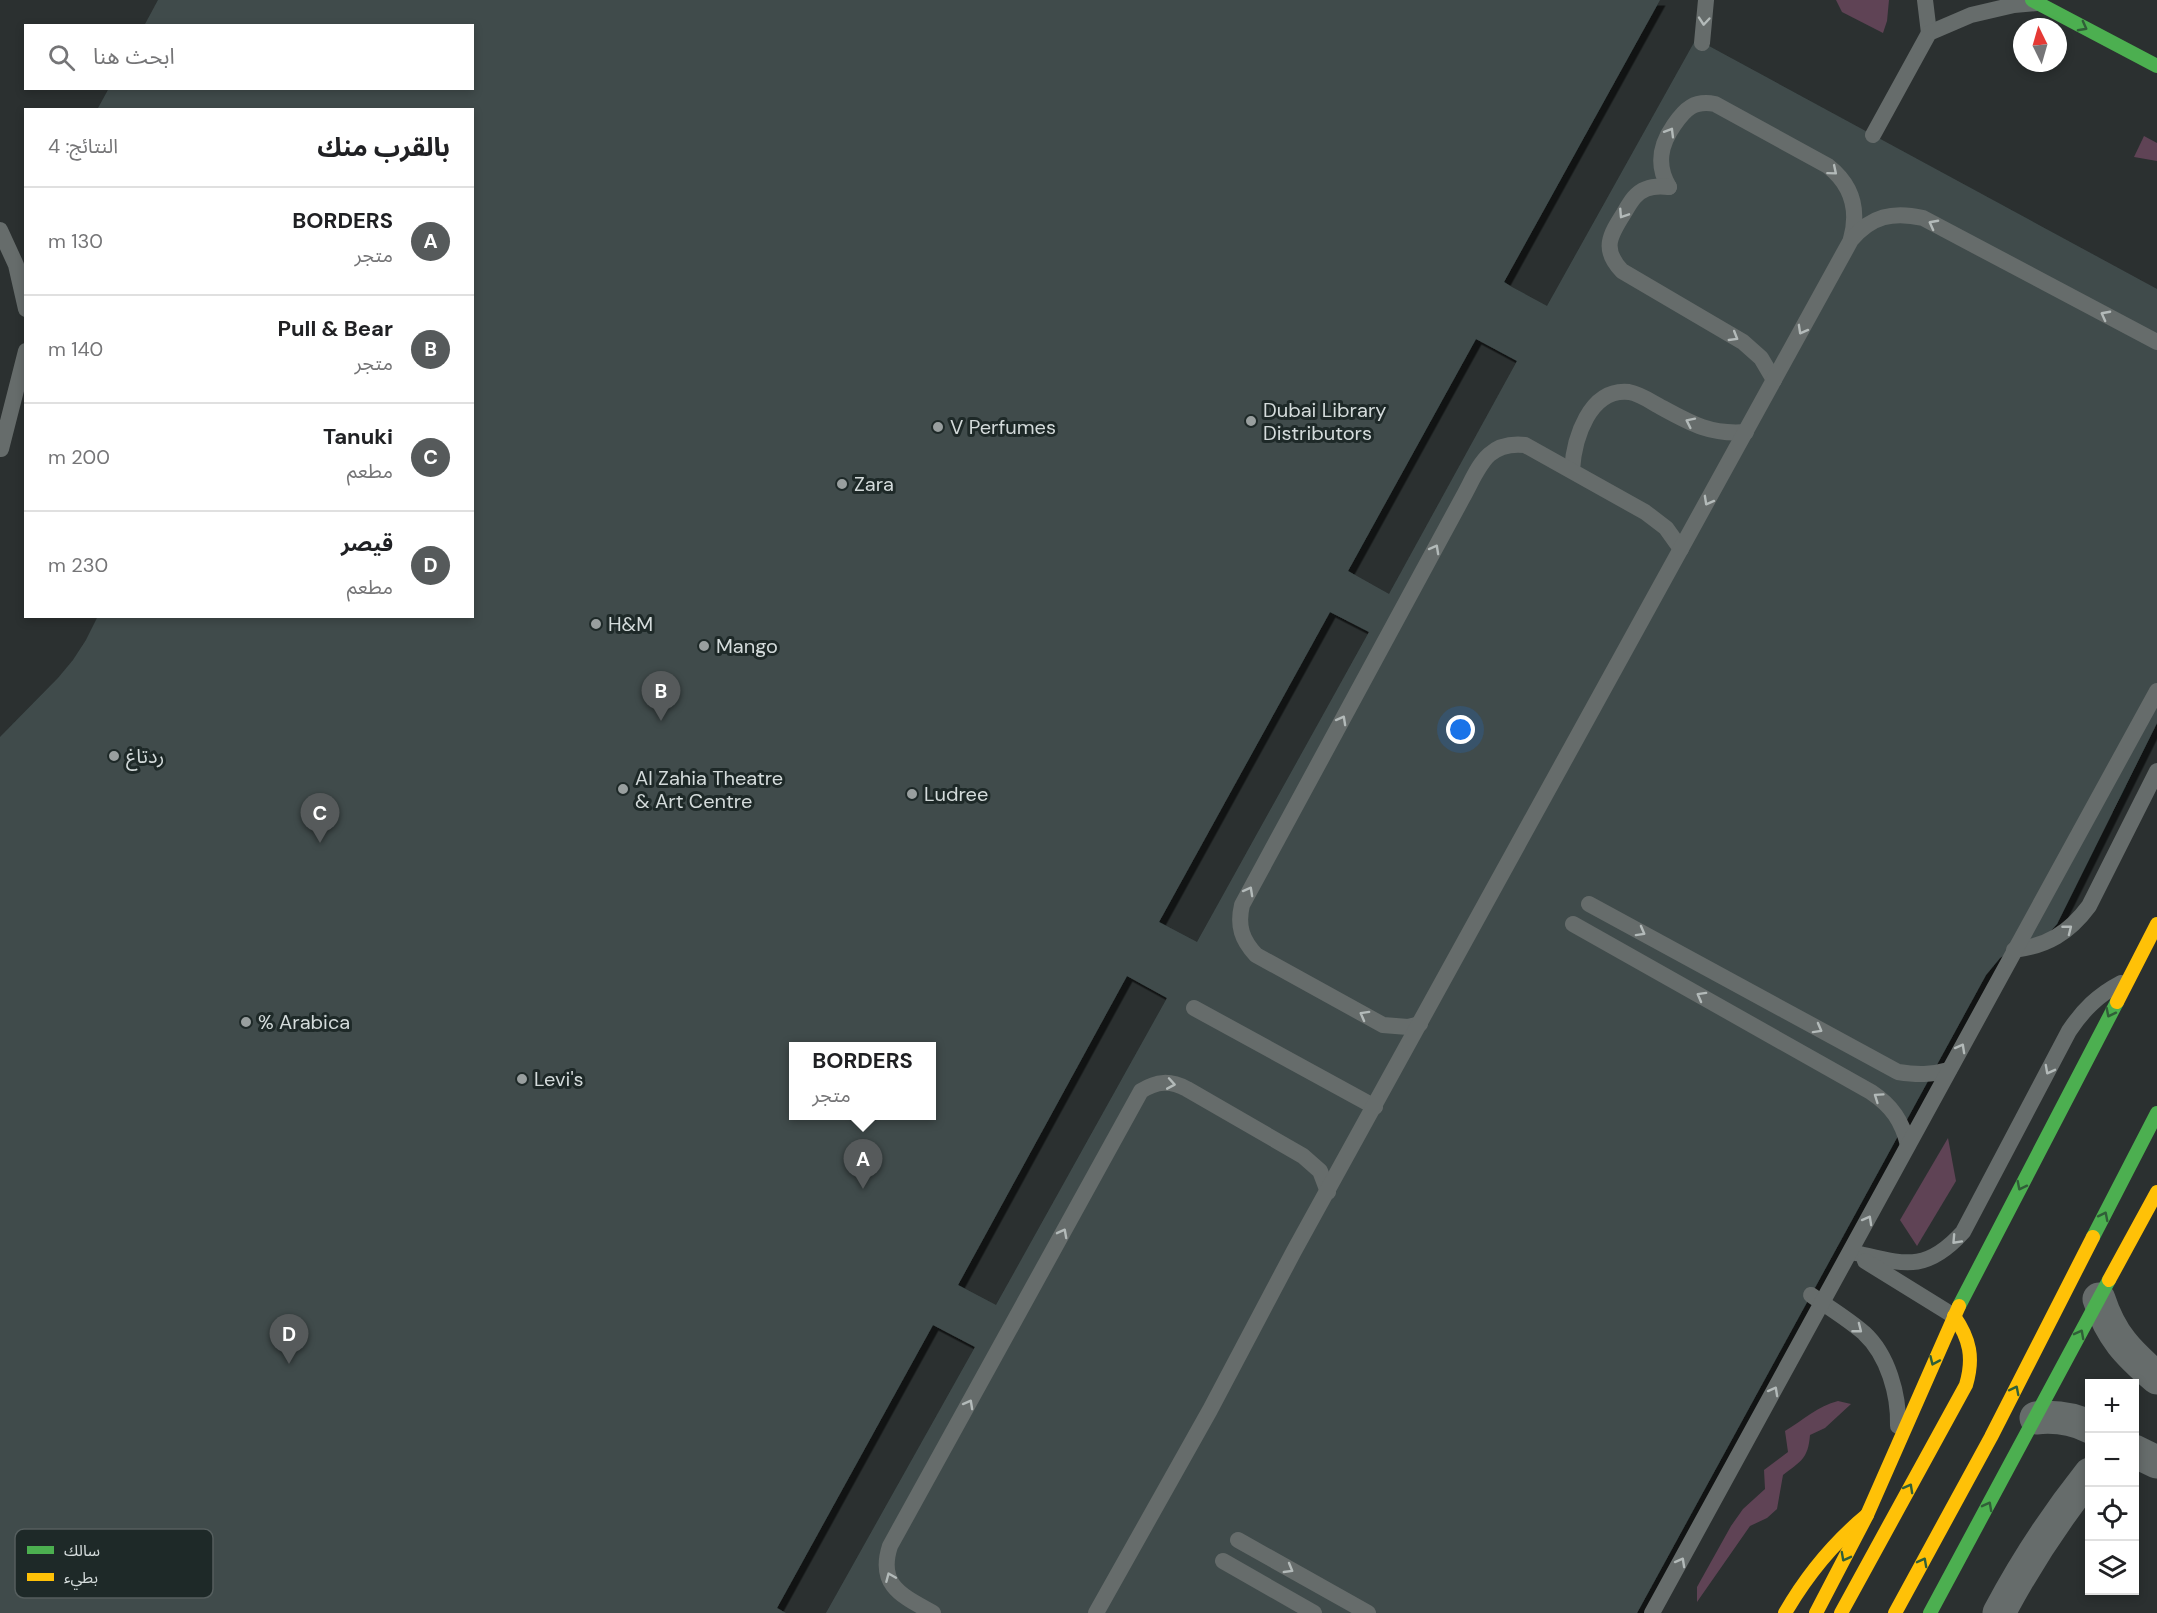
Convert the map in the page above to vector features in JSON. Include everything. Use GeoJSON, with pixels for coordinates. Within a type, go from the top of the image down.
{"type":"FeatureCollection","features":[{"type":"Feature","properties":{"kind":"street"},"geometry":{"type":"LineString","coordinates":[[2034,1],[2157,66]]}},
{"type":"Feature","properties":{"kind":"street"},"geometry":{"type":"LineString","coordinates":[[1816,1613],[1867,1515],[1954,1316],[2157,924]]}},
{"type":"Feature","properties":{"kind":"street"},"geometry":{"type":"LineString","coordinates":[[1895,1613],[1991,1437],[2157,1113]]}},
{"type":"Feature","properties":{"kind":"street"},"geometry":{"type":"LineString","coordinates":[[1930,1613],[2099,1299],[2152,1211],[2157,1192]]}},
{"type":"Feature","properties":{"kind":"street"},"geometry":{"type":"LineString","coordinates":[[2099,1299],[2113,1334],[2125,1349],[2157,1378]]}},
{"type":"Feature","properties":{"kind":"street"},"geometry":{"type":"LineString","coordinates":[[1841,1613],[1971,1372],[1970,1345],[1954,1316]]}},
{"type":"Feature","properties":{"kind":"street"},"geometry":{"type":"LineString","coordinates":[[2036,1418],[2050,1416],[2085,1425]]}},
{"type":"Feature","properties":{"kind":"street"},"geometry":{"type":"LineString","coordinates":[[2139,1453],[2157,1462]]}},
{"type":"Feature","properties":{"kind":"street"},"geometry":{"type":"LineString","coordinates":[[1999,1613],[2044,1536],[2085,1481]]}},
{"type":"Feature","properties":{"kind":"street"},"geometry":{"type":"LineString","coordinates":[[1785,1613],[1812,1570],[1828,1550],[1867,1515]]}},
{"type":"Feature","properties":{"kind":"lane"},"geometry":{"type":"LineString","coordinates":[[1702,43],[1706,0]]}},
{"type":"Feature","properties":{"kind":"lane"},"geometry":{"type":"LineString","coordinates":[[1873,135],[1929,33],[1925,0]]}},
{"type":"Feature","properties":{"kind":"lane"},"geometry":{"type":"LineString","coordinates":[[1929,33],[1971,15],[2034,1]]}},
{"type":"Feature","properties":{"kind":"lane"},"geometry":{"type":"LineString","coordinates":[[1774,380],[1761,358],[1743,342],[1622,271],[1612,260],[1610,235],[1633,199],[1646,189],[1669,187],[1665,180],[1661,158],[1666,137],[1684,110],[1699,103],[1715,104],[1828,166],[1839,175],[1847,186],[1855,213],[1851,240]]}},
{"type":"Feature","properties":{"kind":"lane"},"geometry":{"type":"LineString","coordinates":[[1096,1613],[1210,1410],[1294,1251],[1851,240],[1860,229],[1874,220],[1890,215],[1907,214],[1923,218],[2157,342]]}},
{"type":"Feature","properties":{"kind":"lane"},"geometry":{"type":"LineString","coordinates":[[0,230],[15,265],[24,301]]}},
{"type":"Feature","properties":{"kind":"lane"},"geometry":{"type":"LineString","coordinates":[[1,449],[24,359]]}},
{"type":"Feature","properties":{"kind":"lane"},"geometry":{"type":"LineString","coordinates":[[1572,470],[1575,446],[1585,421],[1594,407],[1603,399],[1621,393],[1638,395],[1707,430],[1720,433],[1746,432]]}},
{"type":"Feature","properties":{"kind":"lane"},"geometry":{"type":"LineString","coordinates":[[1420,1024],[1408,1027],[1383,1025],[1256,955],[1243,938],[1239,916],[1242,905],[1463,497],[1489,453],[1512,444],[1525,445],[1656,519],[1682,549]]}},
{"type":"Feature","properties":{"kind":"lane"},"geometry":{"type":"LineString","coordinates":[[1652,1613],[2157,691]]}},
{"type":"Feature","properties":{"kind":"lane"},"geometry":{"type":"LineString","coordinates":[[2014,950],[2032,948],[2049,942],[2065,933],[2078,921],[2089,906],[2157,771]]}},
{"type":"Feature","properties":{"kind":"lane"},"geometry":{"type":"LineString","coordinates":[[1589,904],[1898,1072],[1932,1075],[1949,1070]]}},
{"type":"Feature","properties":{"kind":"lane"},"geometry":{"type":"LineString","coordinates":[[1573,924],[1871,1092],[1885,1102],[1896,1115],[1904,1129],[1908,1145]]}},
{"type":"Feature","properties":{"kind":"lane"},"geometry":{"type":"LineString","coordinates":[[1954,1316],[1851,1252],[1913,1264],[1933,1258],[1950,1247],[1963,1232],[2075,1023],[2094,1001],[2109,989],[2127,980]]}},
{"type":"Feature","properties":{"kind":"lane"},"geometry":{"type":"LineString","coordinates":[[1194,1008],[1375,1107]]}},
{"type":"Feature","properties":{"kind":"lane"},"geometry":{"type":"LineString","coordinates":[[933,1613],[901,1594],[892,1584],[886,1572],[886,1559],[890,1546],[1142,1091],[1152,1084],[1176,1083],[1303,1156],[1320,1172],[1328,1192]]}},
{"type":"Feature","properties":{"kind":"lane"},"geometry":{"type":"LineString","coordinates":[[1811,1295],[1865,1334],[1879,1353],[1890,1375],[1897,1399],[1896,1448]]}},
{"type":"Feature","properties":{"kind":"lane"},"geometry":{"type":"LineString","coordinates":[[1238,1540],[1368,1613]]}},
{"type":"Feature","properties":{"kind":"lane"},"geometry":{"type":"LineString","coordinates":[[1223,1561],[1314,1613]]}},
{"type":"Feature","properties":{"kind":"shaded area"},"geometry":{"type":"Polygon","coordinates":[[[1836,0],[1889,0],[1883,33],[1842,12],[1836,0]]]}},
{"type":"Feature","properties":{"kind":"shaded area"},"geometry":{"type":"Polygon","coordinates":[[[2144,136],[2157,143],[2157,161],[2134,157],[2144,136]]]}},
{"type":"Feature","properties":{"kind":"shaded area"},"geometry":{"type":"Polygon","coordinates":[[[1948,1138],[1956,1181],[1917,1246],[1900,1220],[1948,1138]]]}},
{"type":"Feature","properties":{"kind":"shaded area"},"geometry":{"type":"Polygon","coordinates":[[[1838,1401],[1851,1404],[1825,1428],[1810,1435],[1805,1455],[1783,1475],[1777,1509],[1767,1518],[1750,1526],[1697,1602],[1697,1587],[1731,1526],[1743,1509],[1765,1489],[1764,1470],[1788,1452],[1785,1431],[1817,1410],[1838,1401]]]}},
{"type":"Feature","properties":{"kind":"building"},"geometry":{"type":"Polygon","coordinates":[[[158,0],[1660,0],[1504,282],[1512,287],[1547,306],[1696,39],[2157,289],[2157,723],[2057,924],[2048,934],[2013,949],[2000,958],[1986,975],[1637,1613],[826,1613],[975,1347],[933,1325],[777,1608],[786,1613],[0,1613],[0,737],[73,660],[97,618],[474,618],[474,108],[98,108],[108,90],[474,90],[474,24],[145,24],[158,0]],[[1476,339],[1348,571],[1389,594],[1517,361],[1476,339]],[[1330,612],[1159,922],[1197,942],[1369,632],[1330,612]],[[1127,976],[958,1285],[996,1305],[1167,998],[1127,976]]]}},
{"type":"Feature","properties":{"kind":"traffic: fast"},"geometry":{"type":"LineString","coordinates":[[2032,0],[2157,66]]}},
{"type":"Feature","properties":{"kind":"traffic: fast"},"geometry":{"type":"LineString","coordinates":[[1959,1306],[2117,1002]]}},
{"type":"Feature","properties":{"kind":"traffic: fast"},"geometry":{"type":"LineString","coordinates":[[2093,1237],[2157,1113]]}},
{"type":"Feature","properties":{"kind":"traffic: fast"},"geometry":{"type":"LineString","coordinates":[[1930,1613],[2109,1280]]}},
{"type":"Feature","properties":{"kind":"traffic: slow"},"geometry":{"type":"LineString","coordinates":[[2117,1002],[2157,924]]}},
{"type":"Feature","properties":{"kind":"traffic: slow"},"geometry":{"type":"LineString","coordinates":[[2109,1280],[2157,1192]]}},
{"type":"Feature","properties":{"kind":"traffic: slow"},"geometry":{"type":"LineString","coordinates":[[1895,1613],[1991,1437],[2093,1237]]}},
{"type":"Feature","properties":{"kind":"traffic: slow"},"geometry":{"type":"LineString","coordinates":[[1816,1613],[1867,1515],[1959,1306]]}},
{"type":"Feature","properties":{"kind":"traffic: slow"},"geometry":{"type":"LineString","coordinates":[[1841,1613],[1966,1385],[1970,1366],[1969,1349],[1964,1333],[1954,1316]]}},
{"type":"Feature","properties":{"kind":"traffic: slow"},"geometry":{"type":"LineString","coordinates":[[1785,1613],[1822,1560],[1867,1515]]}},
{"type":"Feature","properties":{"kind":"place","name":"Dubai Library Distributors"},"geometry":{"type":"Point","coordinates":[1251,421]}},
{"type":"Feature","properties":{"kind":"place","name":"V Perfumes"},"geometry":{"type":"Point","coordinates":[938,427]}},
{"type":"Feature","properties":{"kind":"place","name":"Zara"},"geometry":{"type":"Point","coordinates":[842,484]}},
{"type":"Feature","properties":{"kind":"place","name":"H&M"},"geometry":{"type":"Point","coordinates":[596,624]}},
{"type":"Feature","properties":{"kind":"place","name":"Mango"},"geometry":{"type":"Point","coordinates":[704,646]}},
{"type":"Feature","properties":{"kind":"place","name":"Pull & Bear"},"geometry":{"type":"Point","coordinates":[661,721]}},
{"type":"Feature","properties":{"kind":"place","name":"ردتاغ"},"geometry":{"type":"Point","coordinates":[114,756]}},
{"type":"Feature","properties":{"kind":"place","name":"Al Zahia Theatre & Art Centre"},"geometry":{"type":"Point","coordinates":[623,789]}},
{"type":"Feature","properties":{"kind":"place","name":"Ludree"},"geometry":{"type":"Point","coordinates":[912,794]}},
{"type":"Feature","properties":{"kind":"place","name":"Tanuki"},"geometry":{"type":"Point","coordinates":[320,843]}},
{"type":"Feature","properties":{"kind":"place","name":"% Arabica"},"geometry":{"type":"Point","coordinates":[246,1022]}},
{"type":"Feature","properties":{"kind":"place","name":"Levi's"},"geometry":{"type":"Point","coordinates":[522,1079]}},
{"type":"Feature","properties":{"kind":"place","name":"BORDERS"},"geometry":{"type":"Point","coordinates":[863,1189]}},
{"type":"Feature","properties":{"kind":"place","name":"قيصر"},"geometry":{"type":"Point","coordinates":[289,1364]}}]}
